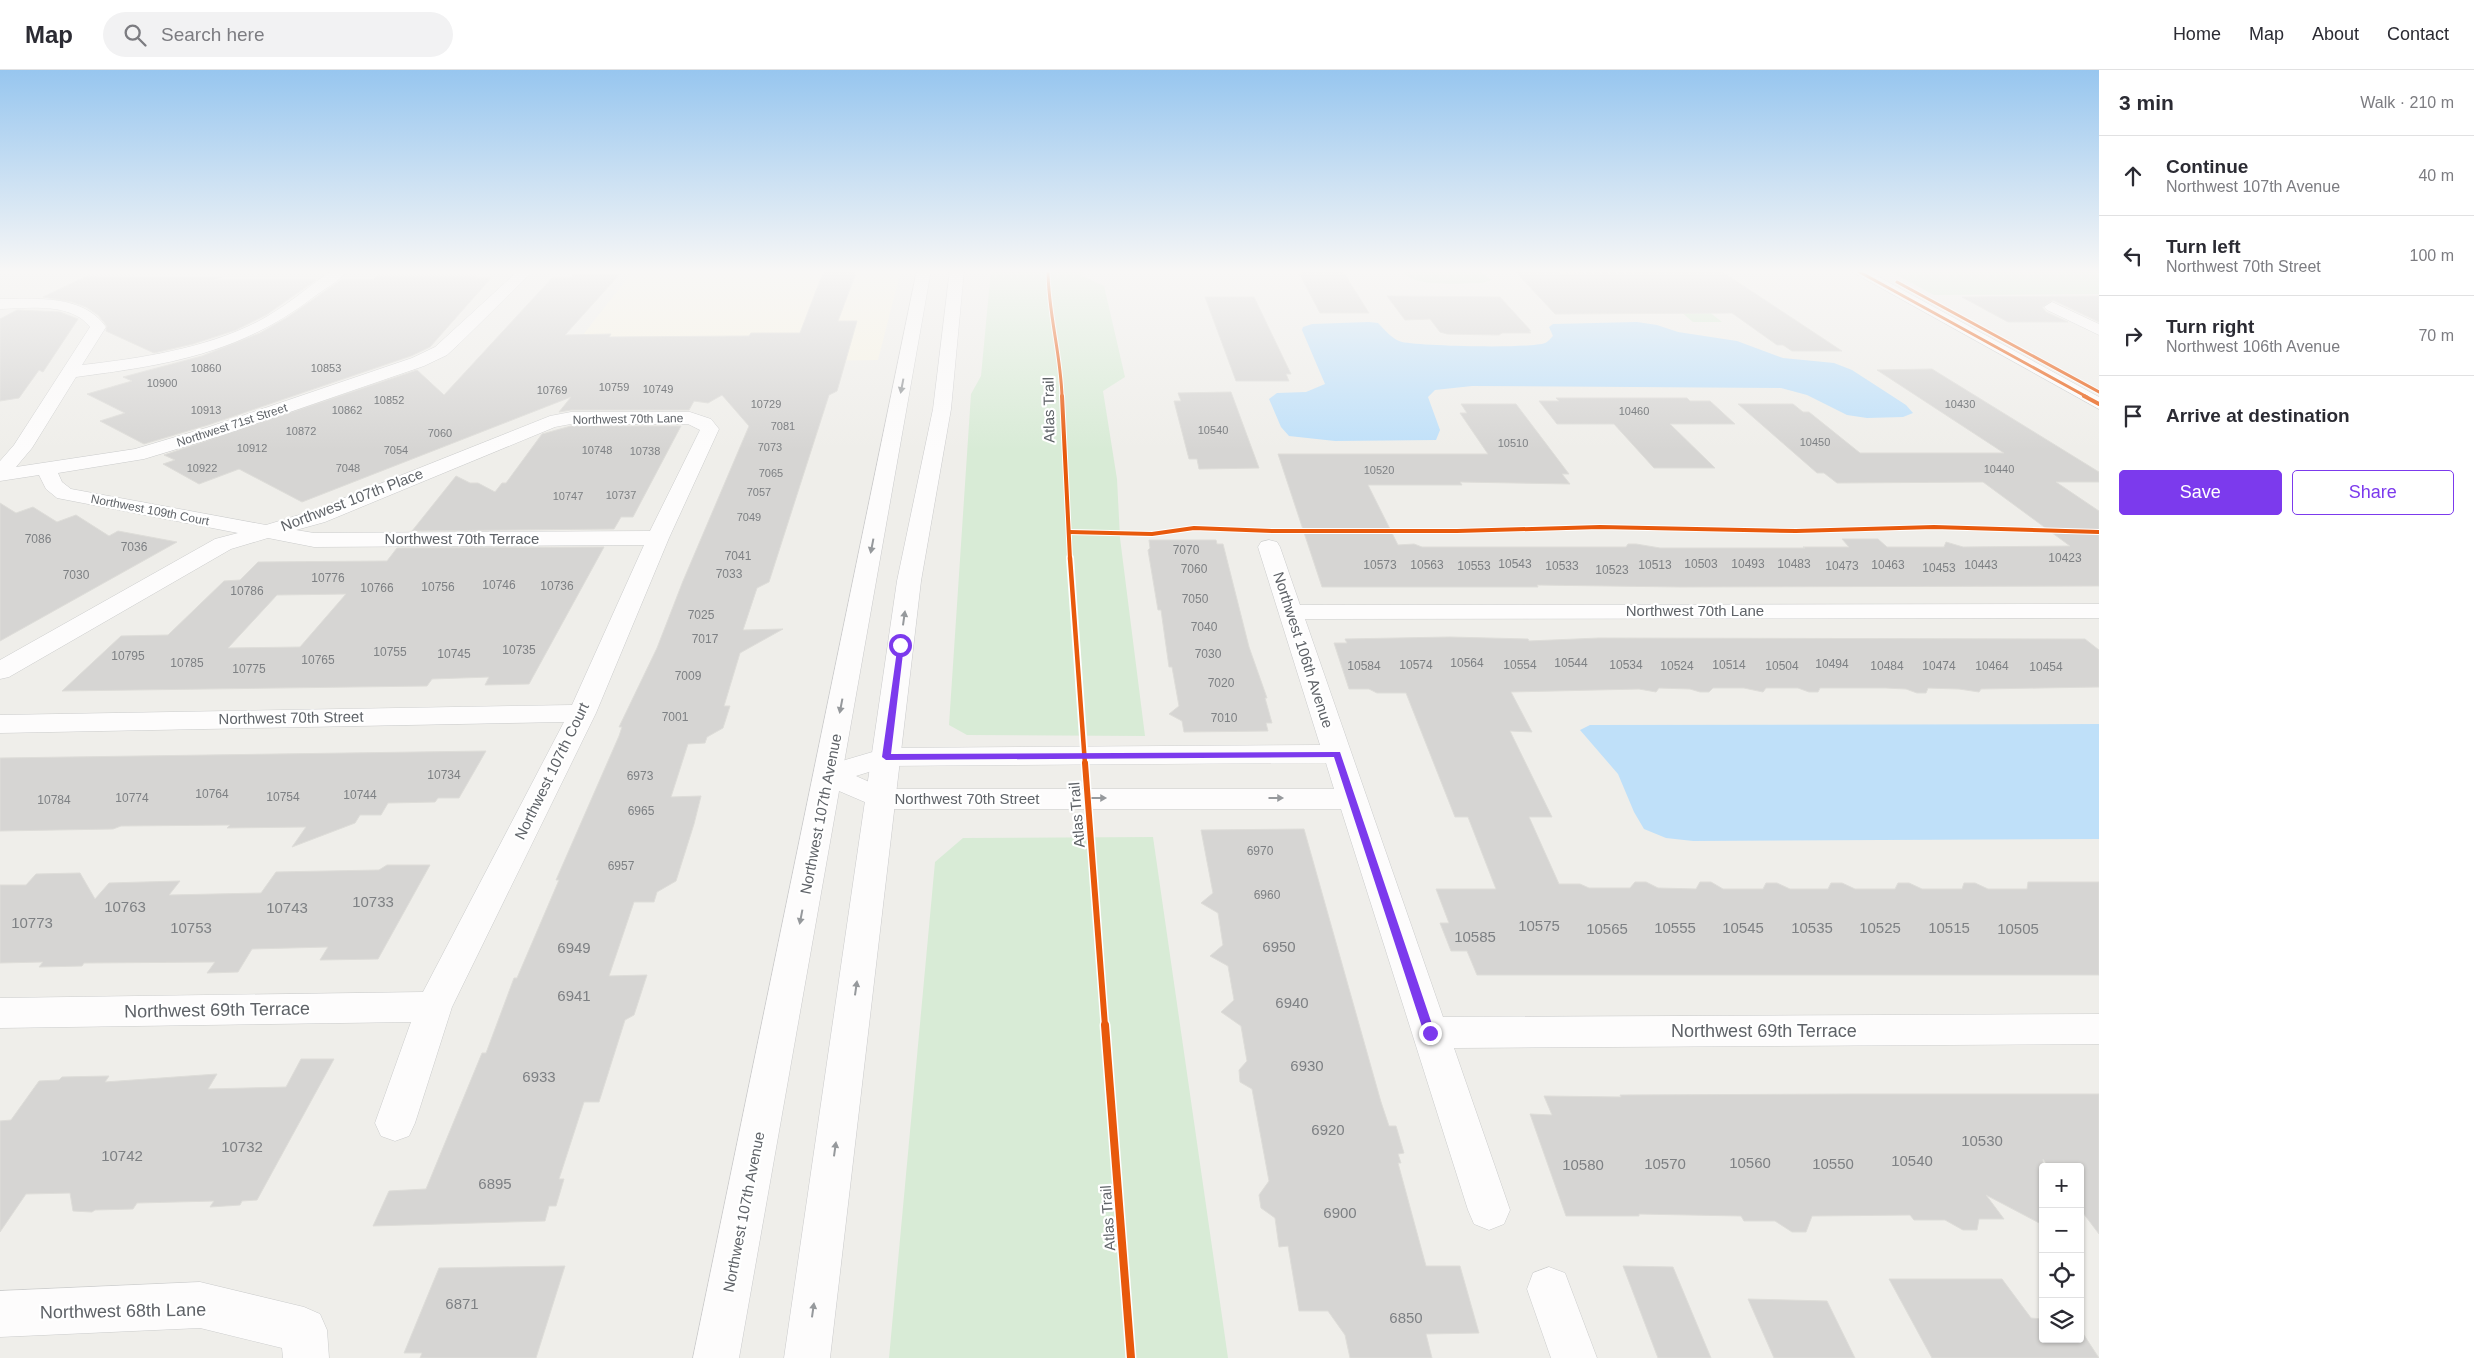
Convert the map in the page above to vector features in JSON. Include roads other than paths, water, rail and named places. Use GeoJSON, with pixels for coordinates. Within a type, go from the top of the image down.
{"type":"FeatureCollection","features":[{"type":"Feature","properties":{"kind":"street"},"geometry":{"type":"LineString","coordinates":[[0,474],[22,448],[96,330]]}},
{"type":"Feature","properties":{"kind":"street"},"geometry":{"type":"LineString","coordinates":[[71,372],[136,364],[176,355],[235,337],[250,330]]}},
{"type":"Feature","properties":{"kind":"street","name":"Northwest 71st Street"},"geometry":{"type":"LineString","coordinates":[[0,474],[137,455],[216,431],[418,362],[441,351],[464,330]]}},
{"type":"Feature","properties":{"kind":"street","name":"Northwest 107th Avenue"},"geometry":{"type":"LineString","coordinates":[[716,1358],[913,330]]}},
{"type":"Feature","properties":{"kind":"street"},"geometry":{"type":"LineString","coordinates":[[807,1358],[915,547],[942,409],[951,330]]}},
{"type":"Feature","properties":{"kind":"street"},"geometry":{"type":"LineString","coordinates":[[1965,330],[2073,390],[2098,394]]}},
{"type":"Feature","properties":{"kind":"street"},"geometry":{"type":"LineString","coordinates":[[1983,330],[2098,394]]}},
{"type":"Feature","properties":{"kind":"street","name":"Northwest 70th Lane"},"geometry":{"type":"LineString","coordinates":[[550,422],[571,418],[690,418],[704,423]]}},
{"type":"Feature","properties":{"kind":"street","name":"Northwest 107th Place"},"geometry":{"type":"LineString","coordinates":[[0,671],[222,544],[317,517],[550,422]]}},
{"type":"Feature","properties":{"kind":"street","name":"Northwest 107th Court"},"geometry":{"type":"LineString","coordinates":[[395,1123],[434,1007],[582,713],[658,538],[710,429],[704,423]]}},
{"type":"Feature","properties":{"kind":"street","name":"Northwest 109th Court"},"geometry":{"type":"LineString","coordinates":[[46,468],[53,485],[64,494],[267,532]]}},
{"type":"Feature","properties":{"kind":"street","name":"Northwest 70th Terrace"},"geometry":{"type":"LineString","coordinates":[[267,532],[314,540],[658,538]]}},
{"type":"Feature","properties":{"kind":"street","name":"Northwest 106th Avenue"},"geometry":{"type":"LineString","coordinates":[[1269,547],[1489,1210]]}},
{"type":"Feature","properties":{"kind":"street","name":"Northwest 70th Lane"},"geometry":{"type":"LineString","coordinates":[[1290,612],[2099,611]]}},
{"type":"Feature","properties":{"kind":"street","name":"Northwest 70th Street"},"geometry":{"type":"LineString","coordinates":[[0,724],[582,713]]}},
{"type":"Feature","properties":{"kind":"street"},"geometry":{"type":"LineString","coordinates":[[828,775],[886,757],[1337,754]]}},
{"type":"Feature","properties":{"kind":"street"},"geometry":{"type":"LineString","coordinates":[[1220,755],[1227,798]]}},
{"type":"Feature","properties":{"kind":"street","name":"Northwest 70th Street"},"geometry":{"type":"LineString","coordinates":[[828,775],[881,799],[1352,799]]}},
{"type":"Feature","properties":{"kind":"street","name":"Northwest 69th Terrace"},"geometry":{"type":"LineString","coordinates":[[0,1013],[434,1007]]}},
{"type":"Feature","properties":{"kind":"street","name":"Northwest 69th Terrace"},"geometry":{"type":"LineString","coordinates":[[1430,1033],[2099,1029]]}},
{"type":"Feature","properties":{"kind":"street"},"geometry":{"type":"LineString","coordinates":[[1549,1289],[1574,1358]]}},
{"type":"Feature","properties":{"kind":"street","name":"Northwest 68th Lane"},"geometry":{"type":"LineString","coordinates":[[0,1314],[200,1305],[305,1344]]}},
{"type":"Feature","properties":{"kind":"water"},"geometry":{"type":"Polygon","coordinates":[[[1302,330],[1385,330],[1392,337],[1402,342],[1430,345],[1518,346],[1545,343],[1553,336],[1550,330],[1672,330],[1737,341],[1783,358],[1834,363],[1852,370],[1906,405],[1913,413],[1903,417],[1867,418],[1847,415],[1807,395],[1781,388],[1472,386],[1435,390],[1428,397],[1440,430],[1436,440],[1335,441],[1289,436],[1281,427],[1269,399],[1277,393],[1306,392],[1325,384],[1302,330]]]}},
{"type":"Feature","properties":{"kind":"water"},"geometry":{"type":"Polygon","coordinates":[[[2099,724],[2099,839],[1693,841],[1666,838],[1644,829],[1634,812],[1618,774],[1580,730],[1590,725],[2099,724]]]}}]}
